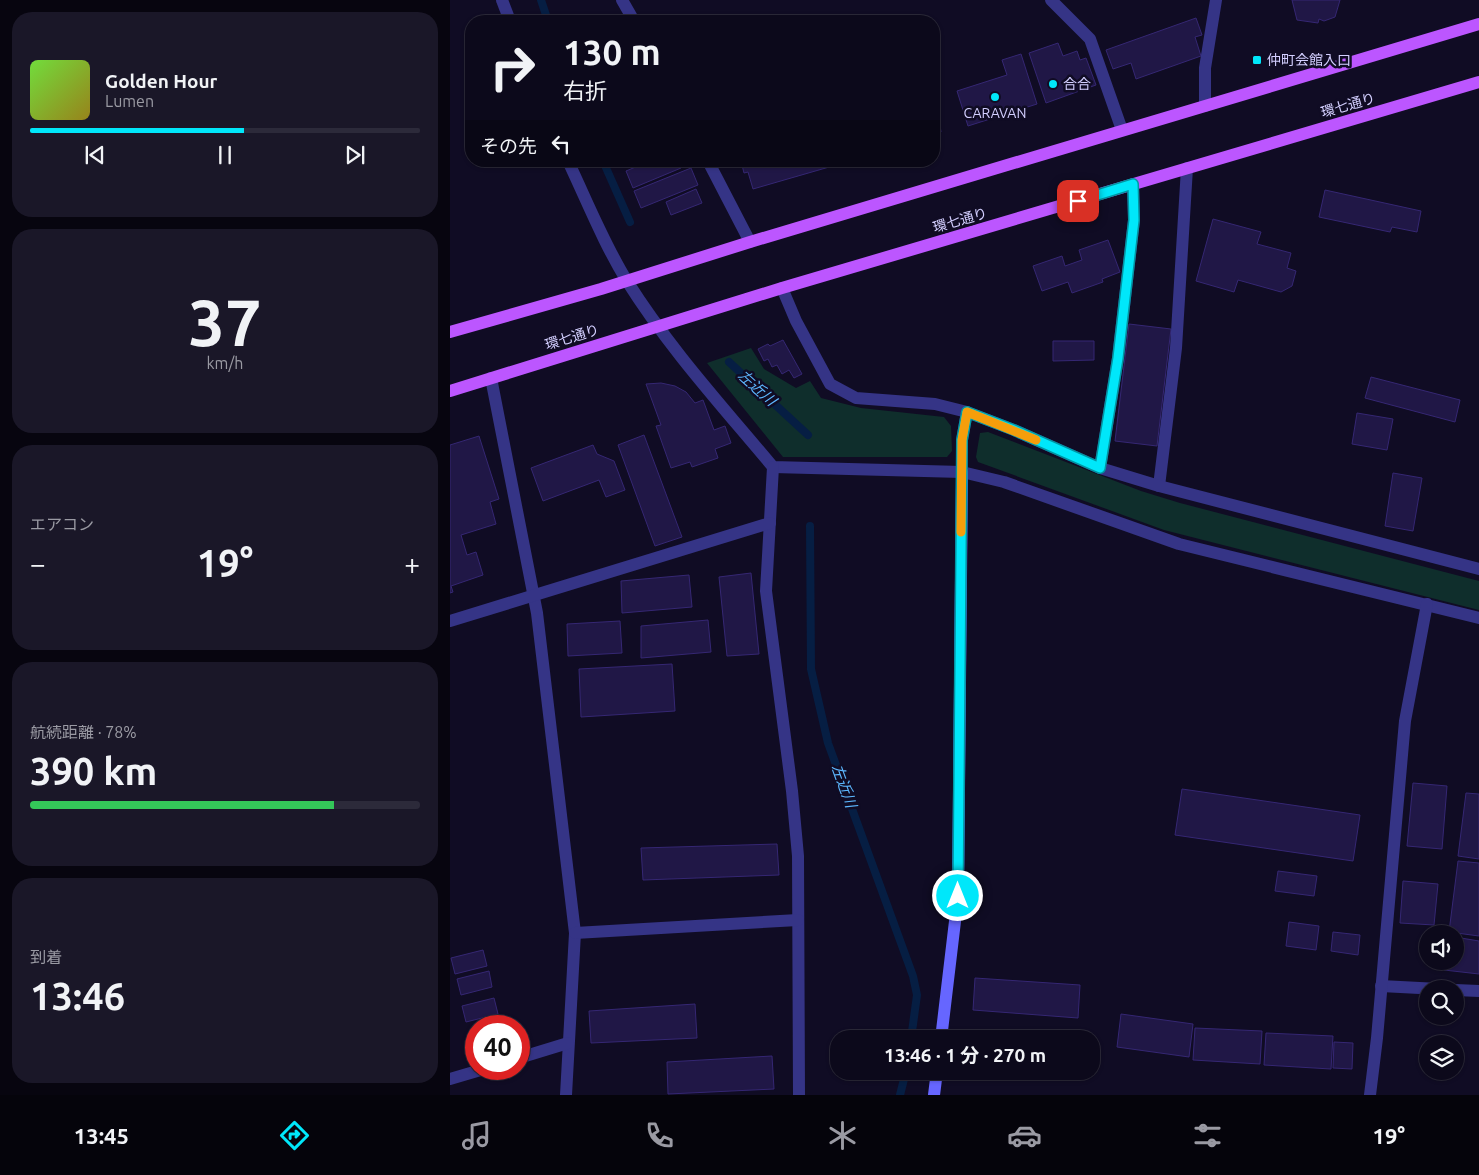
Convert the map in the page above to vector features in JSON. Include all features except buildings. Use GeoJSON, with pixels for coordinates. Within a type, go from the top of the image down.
{"type":"FeatureCollection","features":[{"type":"Feature","properties":{"kind":"main road"},"geometry":{"type":"LineString","coordinates":[[450,332],[1479,24]]}},
{"type":"Feature","properties":{"kind":"main road","name":"環七通り"},"geometry":{"type":"LineString","coordinates":[[450,391],[782,288],[1479,82]]}},
{"type":"Feature","properties":{"kind":"street"},"geometry":{"type":"LineString","coordinates":[[502,0],[508,15]]}},
{"type":"Feature","properties":{"kind":"street"},"geometry":{"type":"LineString","coordinates":[[622,0],[631,15]]}},
{"type":"Feature","properties":{"kind":"street"},"geometry":{"type":"LineString","coordinates":[[1051,0],[1090,39],[1122,130]]}},
{"type":"Feature","properties":{"kind":"street"},"geometry":{"type":"LineString","coordinates":[[1205,106],[1205,68],[1216,0]]}},
{"type":"Feature","properties":{"kind":"street"},"geometry":{"type":"LineString","coordinates":[[571,167],[608,246],[627,280],[658,326],[682,358],[773,467],[766,591],[792,791],[798,856],[799,1095]]}},
{"type":"Feature","properties":{"kind":"street"},"geometry":{"type":"LineString","coordinates":[[711,167],[750,242]]}},
{"type":"Feature","properties":{"kind":"street"},"geometry":{"type":"LineString","coordinates":[[1159,486],[1176,348],[1187,168]]}},
{"type":"Feature","properties":{"kind":"street"},"geometry":{"type":"LineString","coordinates":[[1100,468],[1122,328],[1134,220],[1133,184]]}},
{"type":"Feature","properties":{"kind":"street"},"geometry":{"type":"LineString","coordinates":[[782,288],[796,321],[830,384],[856,398],[935,404],[967,412],[1014,430],[1100,468],[1159,486],[1479,569]]}},
{"type":"Feature","properties":{"kind":"street"},"geometry":{"type":"LineString","coordinates":[[491,378],[534,594],[575,933],[566,1095]]}},
{"type":"Feature","properties":{"kind":"street"},"geometry":{"type":"LineString","coordinates":[[942,1030],[958,896],[962,440],[967,412]]}},
{"type":"Feature","properties":{"kind":"street"},"geometry":{"type":"LineString","coordinates":[[773,467],[962,472],[1004,482],[1179,544],[1479,618]]}},
{"type":"Feature","properties":{"kind":"street"},"geometry":{"type":"LineString","coordinates":[[450,621],[770,524]]}},
{"type":"Feature","properties":{"kind":"street"},"geometry":{"type":"LineString","coordinates":[[1370,1095],[1405,721],[1427,604]]}},
{"type":"Feature","properties":{"kind":"street"},"geometry":{"type":"LineString","coordinates":[[575,933],[798,920]]}},
{"type":"Feature","properties":{"kind":"street"},"geometry":{"type":"LineString","coordinates":[[1381,986],[1419,988]]}},
{"type":"Feature","properties":{"kind":"street"},"geometry":{"type":"LineString","coordinates":[[1464,990],[1479,991]]}},
{"type":"Feature","properties":{"kind":"street"},"geometry":{"type":"LineString","coordinates":[[530,1055],[568,1043]]}},
{"type":"Feature","properties":{"kind":"street"},"geometry":{"type":"LineString","coordinates":[[450,1079],[465,1075]]}},
{"type":"Feature","properties":{"kind":"street"},"geometry":{"type":"LineString","coordinates":[[934,1095],[936,1080]]}},
{"type":"Feature","properties":{"kind":"green space"},"geometry":{"type":"Polygon","coordinates":[[[751,348],[764,369],[796,388],[810,381],[821,398],[861,408],[944,417],[951,426],[952,451],[947,457],[783,457],[707,363],[751,348]]]}},
{"type":"Feature","properties":{"kind":"green space"},"geometry":{"type":"Polygon","coordinates":[[[988,432],[1141,491],[1180,503],[1479,581],[1479,610],[1164,530],[978,462],[976,457],[980,433],[988,432]]]}},
{"type":"Feature","properties":{"kind":"waterway","name":"左近川"},"geometry":{"type":"LineString","coordinates":[[541,0],[546,15]]}},
{"type":"Feature","properties":{"kind":"waterway","name":"左近川"},"geometry":{"type":"LineString","coordinates":[[606,167],[630,222]]}},
{"type":"Feature","properties":{"kind":"waterway","name":"左近川"},"geometry":{"type":"LineString","coordinates":[[729,362],[808,435]]}},
{"type":"Feature","properties":{"kind":"waterway","name":"左近川"},"geometry":{"type":"LineString","coordinates":[[810,526],[811,669],[828,743],[913,976],[917,995],[912,1030]]}},
{"type":"Feature","properties":{"kind":"waterway","name":"左近川"},"geometry":{"type":"LineString","coordinates":[[900,1095],[904,1080]]}},
{"type":"Feature","properties":{"kind":"slow traffic"},"geometry":{"type":"LineString","coordinates":[[961,532],[962,440],[967,412],[1036,440]]}},
{"type":"Feature","properties":{"kind":"place","name":"仲町会館入口"},"geometry":{"type":"Point","coordinates":[1257,60]}},
{"type":"Feature","properties":{"kind":"place","name":"合合"},"geometry":{"type":"Point","coordinates":[1053,84]}},
{"type":"Feature","properties":{"kind":"place","name":"CARAVAN"},"geometry":{"type":"Point","coordinates":[995,97]}},
{"type":"Feature","properties":{"kind":"route"},"geometry":{"type":"LineString","coordinates":[[958,896],[962,440],[967,412],[1014,430],[1100,468],[1118,358],[1134,220],[1133,184],[1078,201]]}}]}
